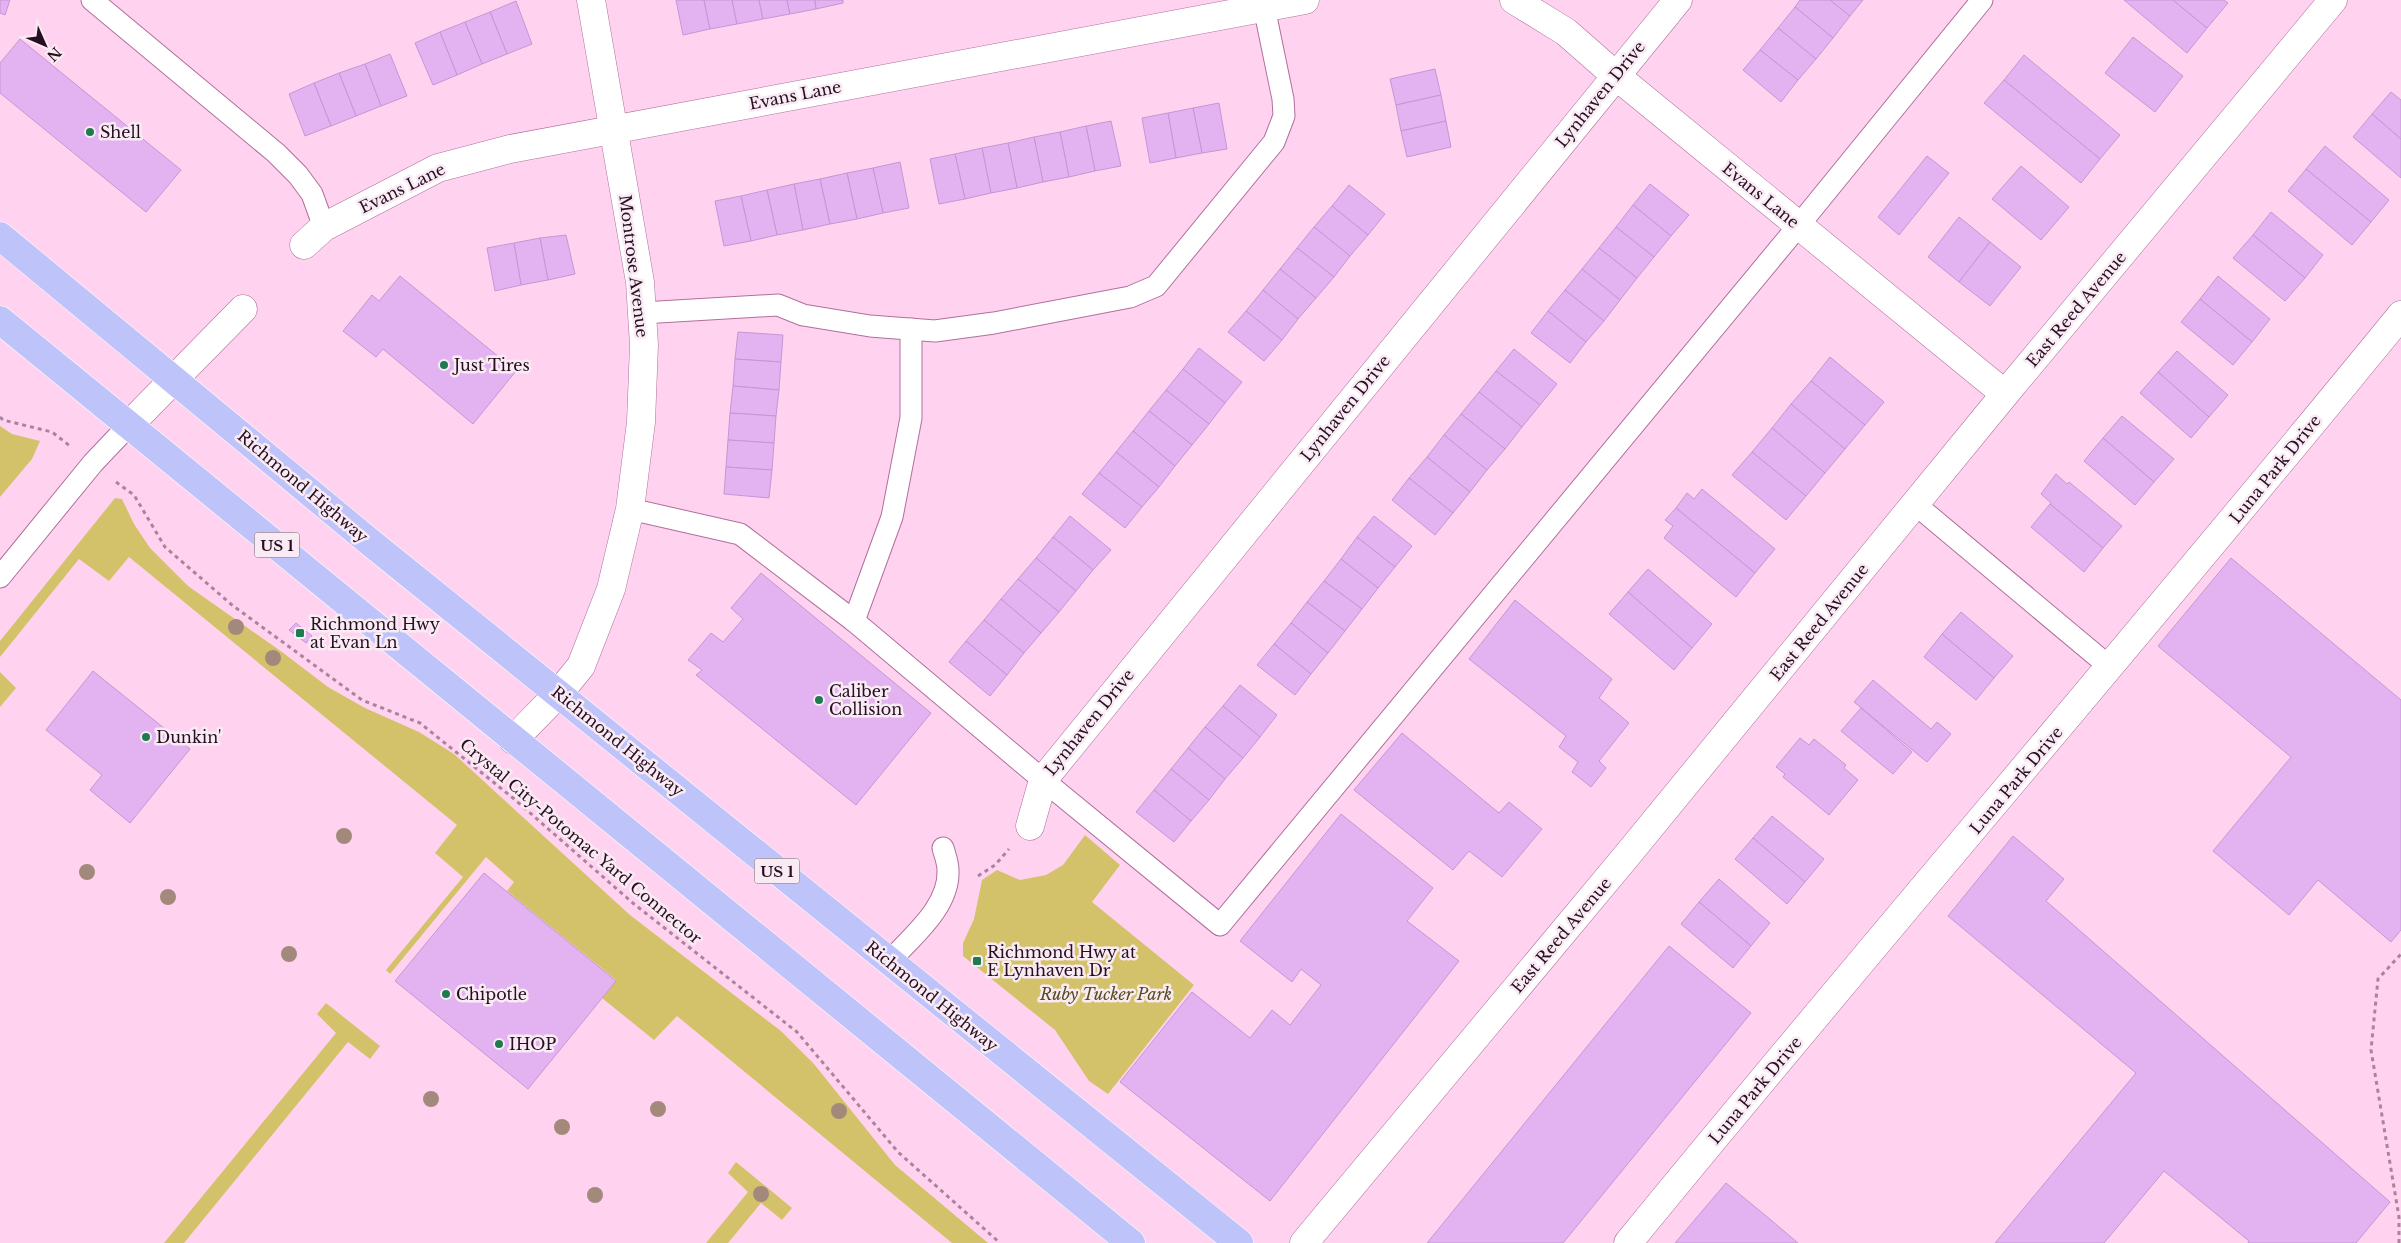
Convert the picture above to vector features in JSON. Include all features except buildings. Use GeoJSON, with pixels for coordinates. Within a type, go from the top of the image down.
{"type":"FeatureCollection","features":[{"type":"Feature","properties":{"kind":"highway","name":"Richmond Highway"},"geometry":{"type":"LineString","coordinates":[[0,236],[378,548],[1239,1243]]}},
{"type":"Feature","properties":{"kind":"highway","name":"US 1"},"geometry":{"type":"LineString","coordinates":[[0,320],[130,424],[513,740],[994,1129],[1129,1241]]}},
{"type":"Feature","properties":{"kind":"street","name":"Montrose Avenue"},"geometry":{"type":"LineString","coordinates":[[513,740],[559,693],[580,666],[607,597],[630,509],[644,393],[640,282],[592,0]]}},
{"type":"Feature","properties":{"kind":"street","name":"Evans Lane"},"geometry":{"type":"LineString","coordinates":[[304,245],[324,227],[438,168],[510,149],[1306,0]]}},
{"type":"Feature","properties":{"kind":"street","name":"Evans Lane"},"geometry":{"type":"LineString","coordinates":[[1514,0],[1566,32],[1615,76],[2005,394]]}},
{"type":"Feature","properties":{"kind":"street","name":"Lynhaven Drive"},"geometry":{"type":"LineString","coordinates":[[1030,826],[1042,780],[1678,0]]}},
{"type":"Feature","properties":{"kind":"street","name":"East Reed Avenue"},"geometry":{"type":"LineString","coordinates":[[1304,1243],[1629,853],[2005,394],[2332,0]]}},
{"type":"Feature","properties":{"kind":"street"},"geometry":{"type":"LineString","coordinates":[[130,424],[173,378],[243,309]]}},
{"type":"Feature","properties":{"kind":"street","name":"Luna Park Drive"},"geometry":{"type":"LineString","coordinates":[[1628,1243],[2111,668],[2401,315]]}},
{"type":"Feature","properties":{"kind":"lane"},"geometry":{"type":"LineString","coordinates":[[92,0],[282,159],[298,175],[312,194],[324,227]]}},
{"type":"Feature","properties":{"kind":"lane"},"geometry":{"type":"LineString","coordinates":[[630,509],[740,534],[854,621],[1042,780],[1220,925],[1799,225],[1982,0]]}},
{"type":"Feature","properties":{"kind":"lane"},"geometry":{"type":"LineString","coordinates":[[642,313],[778,305],[802,315],[870,326],[934,331],[994,324],[1130,298],[1156,286],[1274,142],[1284,116],[1283,99],[1264,8]]}},
{"type":"Feature","properties":{"kind":"lane"},"geometry":{"type":"LineString","coordinates":[[854,621],[892,517],[911,418],[911,329]]}},
{"type":"Feature","properties":{"kind":"lane"},"geometry":{"type":"LineString","coordinates":[[0,577],[93,464],[130,424]]}},
{"type":"Feature","properties":{"kind":"lane"},"geometry":{"type":"LineString","coordinates":[[1915,504],[2111,668]]}},
{"type":"Feature","properties":{"kind":"lane"},"geometry":{"type":"LineString","coordinates":[[889,962],[934,913],[944,893],[948,871],[943,848]]}},
{"type":"Feature","properties":{"kind":"path"},"geometry":{"type":"LineString","coordinates":[[0,417],[3,420],[52,432]]}},
{"type":"Feature","properties":{"kind":"path","name":"Crystal City-Potomac Yard Connector"},"geometry":{"type":"LineString","coordinates":[[125,489],[134,496],[165,547],[232,605],[362,700],[420,723],[513,798],[634,904],[797,1032],[898,1152],[1000,1243]]}},
{"type":"Feature","properties":{"kind":"path"},"geometry":{"type":"LineString","coordinates":[[976,878],[995,865],[1030,826]]}},
{"type":"Feature","properties":{"kind":"path"},"geometry":{"type":"LineString","coordinates":[[2399,1243],[2399,1217],[2371,1050],[2378,979],[2401,954]]}},
{"type":"Feature","properties":{"kind":"green space"},"geometry":{"type":"Polygon","coordinates":[[[0,426],[12,434],[40,441],[32,459],[0,497],[0,426]]]}},
{"type":"Feature","properties":{"kind":"green space"},"geometry":{"type":"Polygon","coordinates":[[[115,498],[122,499],[134,524],[150,548],[188,586],[328,687],[365,708],[419,732],[454,754],[630,915],[781,1031],[814,1064],[895,1165],[988,1243],[952,1243],[677,1016],[654,1040],[602,998],[616,980],[507,891],[514,882],[486,857],[390,974],[386,970],[463,877],[435,853],[457,825],[129,557],[109,581],[79,559],[0,657],[0,641],[115,498]]]}},
{"type":"Feature","properties":{"kind":"green space"},"geometry":{"type":"Polygon","coordinates":[[[0,672],[16,688],[0,707],[0,672]]]}},
{"type":"Feature","properties":{"kind":"green space","name":"Ruby Tucker Park"},"geometry":{"type":"Polygon","coordinates":[[[1085,835],[1120,865],[1092,902],[1194,985],[1108,1094],[1089,1081],[1055,1030],[963,956],[963,943],[974,919],[982,880],[997,870],[1020,880],[1046,875],[1063,865],[1085,835]]]}},
{"type":"Feature","properties":{"kind":"green space"},"geometry":{"type":"Polygon","coordinates":[[[326,1003],[380,1046],[370,1059],[348,1042],[184,1243],[164,1243],[336,1033],[317,1014],[326,1003]]]}},
{"type":"Feature","properties":{"kind":"green space"},"geometry":{"type":"Polygon","coordinates":[[[736,1162],[792,1208],[782,1220],[761,1203],[728,1243],[706,1243],[748,1192],[728,1173],[736,1162]]]}},
{"type":"Feature","properties":{"kind":"place","name":"Shell"},"geometry":{"type":"Point","coordinates":[90,132]}},
{"type":"Feature","properties":{"kind":"place","name":"Just Tires"},"geometry":{"type":"Point","coordinates":[444,365]}},
{"type":"Feature","properties":{"kind":"place","name":"Richmond Hwy at Evan Ln"},"geometry":{"type":"Point","coordinates":[300,633]}},
{"type":"Feature","properties":{"kind":"place","name":"Caliber Collision"},"geometry":{"type":"Point","coordinates":[819,700]}},
{"type":"Feature","properties":{"kind":"place","name":"Dunkin'"},"geometry":{"type":"Point","coordinates":[146,737]}},
{"type":"Feature","properties":{"kind":"place","name":"Richmond Hwy at E Lynhaven Dr"},"geometry":{"type":"Point","coordinates":[977,961]}},
{"type":"Feature","properties":{"kind":"place","name":"Chipotle"},"geometry":{"type":"Point","coordinates":[446,994]}},
{"type":"Feature","properties":{"kind":"place","name":"IHOP"},"geometry":{"type":"Point","coordinates":[499,1044]}}]}
